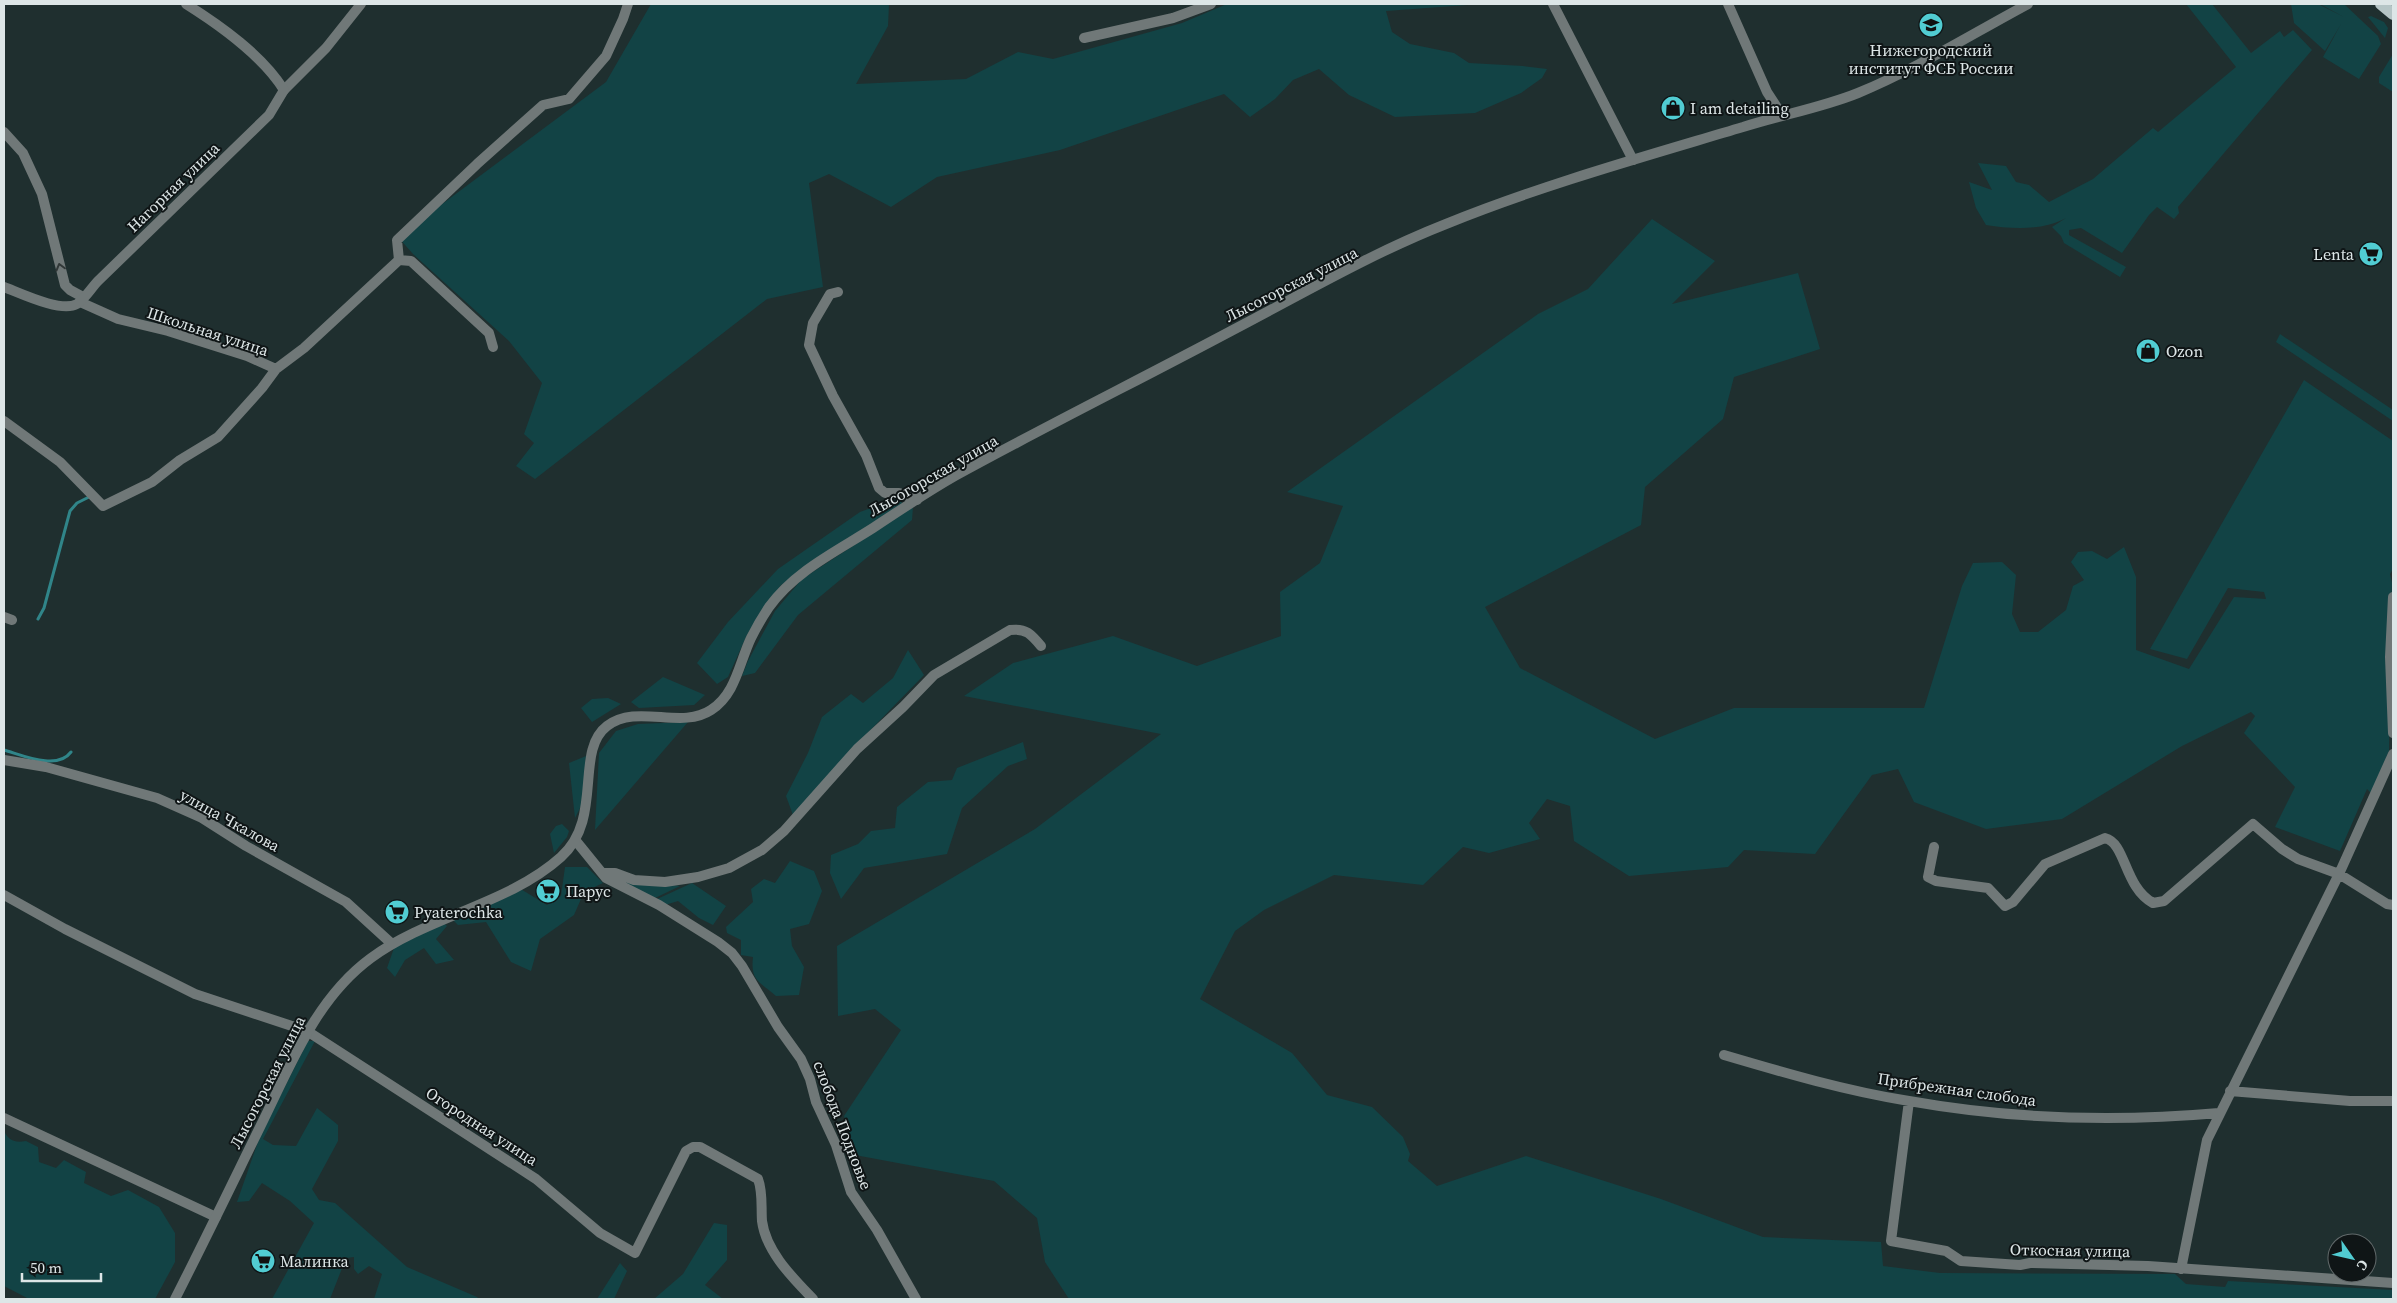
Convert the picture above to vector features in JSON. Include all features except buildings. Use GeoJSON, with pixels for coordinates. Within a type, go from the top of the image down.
{"type":"FeatureCollection","features":[{"type":"Feature","properties":{"kind":"main road"},"geometry":{"type":"LineString","coordinates":[[2381,4],[2393,14]]}},
{"type":"Feature","properties":{"kind":"street"},"geometry":{"type":"LineString","coordinates":[[186,4],[209,19],[269,69],[284,90]]}},
{"type":"Feature","properties":{"kind":"street","name":"Нагорная улица"},"geometry":{"type":"LineString","coordinates":[[82,300],[269,115],[284,90],[326,48],[361,4]]}},
{"type":"Feature","properties":{"kind":"street"},"geometry":{"type":"LineString","coordinates":[[399,260],[397,240],[464,176],[544,105],[569,99],[606,56],[628,4]]}},
{"type":"Feature","properties":{"kind":"street"},"geometry":{"type":"LineString","coordinates":[[1084,38],[1173,18],[1211,4]]}},
{"type":"Feature","properties":{"kind":"street"},"geometry":{"type":"LineString","coordinates":[[1553,4],[1633,160]]}},
{"type":"Feature","properties":{"kind":"street"},"geometry":{"type":"LineString","coordinates":[[1728,4],[1767,92],[1782,115]]}},
{"type":"Feature","properties":{"kind":"street","name":"Лысогорская улица"},"geometry":{"type":"LineString","coordinates":[[175,1299],[307,1031],[345,982],[364,963],[392,944],[531,880],[561,858],[576,841],[586,811],[592,748],[605,727],[622,718],[663,716],[686,719],[707,714],[721,702],[736,680],[750,639],[770,606],[799,575],[949,479],[1351,268],[1441,226],[1510,200],[1633,160],[1852,95],[2028,4]]}},
{"type":"Feature","properties":{"kind":"street","name":"Школьная улица"},"geometry":{"type":"LineString","coordinates":[[4,132],[23,153],[42,194],[65,285],[70,290],[82,300],[118,319],[203,342],[247,356],[276,369],[262,388],[218,437],[180,460],[152,482],[103,506],[60,462],[4,421]]}},
{"type":"Feature","properties":{"kind":"street"},"geometry":{"type":"LineString","coordinates":[[276,369],[304,348],[399,260],[411,261],[482,326],[489,333],[493,347]]}},
{"type":"Feature","properties":{"kind":"street","name":"Школьная улица"},"geometry":{"type":"LineString","coordinates":[[4,287],[62,306],[74,306],[82,300]]}},
{"type":"Feature","properties":{"kind":"street"},"geometry":{"type":"LineString","coordinates":[[838,292],[830,294],[813,324],[809,345],[833,396],[866,455],[879,488],[885,493],[899,493],[917,500]]}},
{"type":"Feature","properties":{"kind":"street"},"geometry":{"type":"LineString","coordinates":[[2393,597],[2390,657],[2393,733]]}},
{"type":"Feature","properties":{"kind":"street"},"geometry":{"type":"LineString","coordinates":[[576,841],[608,878],[615,873],[634,880],[666,882],[698,877],[730,868],[762,850],[784,832],[857,749],[903,707],[934,675],[1010,630],[1020,628],[1030,633],[1041,646]]}},
{"type":"Feature","properties":{"kind":"street"},"geometry":{"type":"LineString","coordinates":[[2180,1269],[2207,1140],[2339,874],[2393,754]]}},
{"type":"Feature","properties":{"kind":"street","name":"улица Чкалова"},"geometry":{"type":"LineString","coordinates":[[4,760],[46,767],[157,798],[202,818],[246,846],[346,902],[392,944]]}},
{"type":"Feature","properties":{"kind":"street"},"geometry":{"type":"LineString","coordinates":[[1934,847],[1928,877],[1936,880],[1988,888],[2005,906],[2013,902],[2045,864],[2105,838],[2112,839],[2118,847],[2128,875],[2137,890],[2153,903],[2164,901],[2253,824],[2282,849],[2298,859],[2339,874],[2387,904],[2393,905]]}},
{"type":"Feature","properties":{"kind":"street","name":"слобода Подновье"},"geometry":{"type":"LineString","coordinates":[[608,878],[659,905],[718,942],[732,953],[742,966],[778,1027],[801,1059],[810,1079],[816,1102],[836,1145],[851,1192],[877,1230],[916,1299]]}},
{"type":"Feature","properties":{"kind":"street","name":"Огородная улица"},"geometry":{"type":"LineString","coordinates":[[4,895],[65,929],[195,994],[307,1031],[536,1179],[600,1233],[635,1253],[686,1151],[693,1147],[700,1147],[758,1179],[761,1185],[762,1223],[768,1242],[786,1270],[812,1299]]}},
{"type":"Feature","properties":{"kind":"street","name":"Прибрежная слобода"},"geometry":{"type":"LineString","coordinates":[[1724,1055],[1814,1081],[1909,1101],[2016,1115],[2161,1118],[2219,1113]]}},
{"type":"Feature","properties":{"kind":"street"},"geometry":{"type":"LineString","coordinates":[[2230,1091],[2350,1101],[2393,1100]]}},
{"type":"Feature","properties":{"kind":"street","name":"Откосная улица"},"geometry":{"type":"LineString","coordinates":[[1909,1101],[1891,1241],[1946,1251],[1961,1261],[2020,1265],[2030,1263],[2148,1266],[2393,1283]]}},
{"type":"Feature","properties":{"kind":"street"},"geometry":{"type":"LineString","coordinates":[[4,1118],[216,1217]]}},
{"type":"Feature","properties":{"kind":"shaded area"},"geometry":{"type":"Polygon","coordinates":[[[651,4],[889,4],[888,26],[856,84],[966,79],[1018,52],[1053,59],[1182,23],[1227,4],[1481,4],[1386,11],[1392,32],[1410,44],[1454,53],[1469,63],[1547,69],[1542,78],[1521,93],[1475,113],[1395,117],[1349,95],[1319,69],[1293,80],[1275,99],[1250,117],[1224,94],[1060,150],[937,177],[891,207],[829,174],[809,183],[823,287],[767,299],[535,479],[516,466],[534,443],[524,434],[542,383],[509,341],[413,254],[398,237],[606,82],[651,4]]]}},
{"type":"Feature","properties":{"kind":"shaded area"},"geometry":{"type":"Polygon","coordinates":[[[2186,4],[2212,4],[2251,53],[2280,31],[2284,37],[2293,30],[2312,50],[2178,207],[2179,213],[2174,219],[2157,207],[2149,215],[2122,253],[2081,228],[2069,230],[2069,235],[2126,267],[2120,277],[2064,243],[2061,236],[2052,227],[2066,218],[2047,225],[2027,228],[1986,225],[1976,208],[1969,182],[1992,190],[1978,163],[2006,166],[2016,182],[2029,185],[2049,202],[2093,179],[2153,128],[2158,132],[2236,67],[2186,4]]]}},
{"type":"Feature","properties":{"kind":"shaded area"},"geometry":{"type":"Polygon","coordinates":[[[2291,4],[2318,4],[2344,17],[2320,4],[2344,4],[2378,36],[2381,44],[2359,79],[2323,57],[2341,24],[2325,51],[2294,23],[2291,4]]]}},
{"type":"Feature","properties":{"kind":"shaded area"},"geometry":{"type":"Polygon","coordinates":[[[2371,16],[2384,22],[2388,28],[2385,38],[2368,17],[2371,16]]]}},
{"type":"Feature","properties":{"kind":"shaded area"},"geometry":{"type":"Polygon","coordinates":[[[2393,54],[2393,92],[2379,83],[2379,77],[2393,54]]]}},
{"type":"Feature","properties":{"kind":"shaded area"},"geometry":{"type":"Polygon","coordinates":[[[1652,219],[1715,261],[1672,304],[1798,273],[1820,349],[1734,377],[1723,419],[1645,487],[1641,525],[1485,607],[1520,668],[1655,739],[1734,708],[1924,708],[1962,586],[1973,563],[2002,562],[2016,575],[2012,614],[2020,632],[2038,632],[2066,610],[2073,586],[2084,580],[2071,562],[2078,552],[2092,551],[2107,559],[2124,547],[2136,577],[2136,650],[2189,669],[2234,597],[2266,599],[2264,592],[2228,588],[2187,659],[2150,649],[2304,380],[2393,441],[2393,569],[2390,574],[2392,583],[2389,751],[2371,793],[2367,789],[2340,851],[2275,827],[2295,787],[2244,733],[2255,716],[2251,712],[2182,746],[2062,819],[1986,829],[1914,802],[1898,769],[1872,775],[1815,854],[1744,850],[1728,867],[1629,876],[1574,841],[1570,806],[1547,799],[1529,823],[1540,839],[1489,853],[1463,847],[1423,885],[1334,875],[1264,910],[1235,931],[1200,999],[1292,1053],[1327,1095],[1372,1107],[1403,1137],[1410,1154],[1408,1161],[1437,1186],[1526,1156],[1661,1199],[1763,1237],[1881,1242],[1883,1266],[1940,1273],[2175,1274],[2186,1284],[2225,1287],[2228,1281],[2393,1290],[2393,1299],[1069,1299],[1045,1262],[1037,1218],[994,1181],[855,1155],[844,1116],[901,1030],[875,1009],[838,1016],[837,946],[1035,829],[1161,734],[964,696],[1013,663],[1113,636],[1197,666],[1281,636],[1280,592],[1320,563],[1343,506],[1287,492],[1538,314],[1588,289],[1652,219]]]}},
{"type":"Feature","properties":{"kind":"shaded area"},"geometry":{"type":"Polygon","coordinates":[[[2280,334],[2393,410],[2393,421],[2276,342],[2280,334]]]}},
{"type":"Feature","properties":{"kind":"shaded area"},"geometry":{"type":"Polygon","coordinates":[[[901,497],[902,504],[781,585],[747,635],[728,677],[717,684],[697,663],[728,622],[778,569],[860,512],[901,497]]]}},
{"type":"Feature","properties":{"kind":"shaded area"},"geometry":{"type":"Polygon","coordinates":[[[913,507],[912,520],[798,615],[755,673],[742,676],[775,611],[802,579],[913,507]]]}},
{"type":"Feature","properties":{"kind":"shaded area"},"geometry":{"type":"Polygon","coordinates":[[[908,650],[924,675],[850,751],[793,815],[786,796],[808,753],[822,717],[851,694],[863,703],[893,678],[908,650]]]}},
{"type":"Feature","properties":{"kind":"shaded area"},"geometry":{"type":"Polygon","coordinates":[[[663,677],[705,695],[694,705],[639,708],[631,702],[663,677]]]}},
{"type":"Feature","properties":{"kind":"shaded area"},"geometry":{"type":"Polygon","coordinates":[[[608,698],[621,704],[592,722],[581,708],[592,699],[608,698]]]}},
{"type":"Feature","properties":{"kind":"shaded area"},"geometry":{"type":"Polygon","coordinates":[[[688,722],[595,830],[599,753],[616,731],[638,724],[688,722]]]}},
{"type":"Feature","properties":{"kind":"shaded area"},"geometry":{"type":"Polygon","coordinates":[[[1023,742],[1027,759],[1008,766],[962,808],[947,854],[864,868],[841,899],[830,873],[831,855],[858,844],[871,831],[895,828],[897,807],[928,782],[952,780],[957,768],[1023,742]]]}},
{"type":"Feature","properties":{"kind":"shaded area"},"geometry":{"type":"Polygon","coordinates":[[[586,756],[582,804],[575,818],[569,763],[586,756]]]}},
{"type":"Feature","properties":{"kind":"shaded area"},"geometry":{"type":"Polygon","coordinates":[[[562,824],[569,831],[567,837],[554,853],[550,834],[556,826],[562,824]]]}},
{"type":"Feature","properties":{"kind":"shaded area"},"geometry":{"type":"Polygon","coordinates":[[[790,861],[814,871],[822,891],[809,924],[790,929],[792,946],[804,967],[799,995],[776,996],[755,977],[753,957],[741,955],[741,940],[727,933],[726,927],[753,902],[751,889],[764,879],[775,883],[790,861]]]}},
{"type":"Feature","properties":{"kind":"shaded area"},"geometry":{"type":"Polygon","coordinates":[[[565,867],[587,867],[603,883],[584,892],[574,915],[540,939],[531,971],[511,962],[486,922],[458,925],[453,920],[519,888],[547,905],[561,896],[565,867]]]}},
{"type":"Feature","properties":{"kind":"shaded area"},"geometry":{"type":"Polygon","coordinates":[[[606,877],[680,886],[653,899],[606,877]]]}},
{"type":"Feature","properties":{"kind":"shaded area"},"geometry":{"type":"Polygon","coordinates":[[[692,883],[726,906],[713,925],[699,918],[678,901],[665,905],[655,900],[692,883]]]}},
{"type":"Feature","properties":{"kind":"shaded area"},"geometry":{"type":"Polygon","coordinates":[[[443,922],[447,926],[436,939],[454,960],[436,964],[424,948],[405,960],[395,977],[387,968],[394,948],[443,922]]]}},
{"type":"Feature","properties":{"kind":"shaded area"},"geometry":{"type":"Polygon","coordinates":[[[308,1041],[315,1041],[263,1139],[273,1145],[296,1146],[317,1108],[338,1125],[338,1141],[312,1189],[319,1200],[335,1203],[407,1267],[479,1299],[374,1299],[382,1274],[369,1266],[358,1274],[354,1269],[354,1257],[346,1258],[330,1299],[272,1299],[314,1223],[290,1201],[262,1183],[249,1201],[237,1202],[260,1136],[308,1041]]]}},
{"type":"Feature","properties":{"kind":"shaded area"},"geometry":{"type":"Polygon","coordinates":[[[4,1131],[13,1140],[19,1142],[26,1141],[38,1147],[39,1162],[56,1168],[64,1160],[86,1172],[84,1183],[111,1196],[128,1190],[159,1207],[175,1233],[175,1262],[155,1299],[29,1299],[4,1286],[4,1131]]]}},
{"type":"Feature","properties":{"kind":"shaded area"},"geometry":{"type":"Polygon","coordinates":[[[714,1223],[727,1225],[727,1260],[705,1285],[723,1299],[654,1299],[683,1274],[714,1223]]]}},
{"type":"Feature","properties":{"kind":"shaded area"},"geometry":{"type":"Polygon","coordinates":[[[620,1263],[627,1271],[614,1299],[597,1299],[620,1263]]]}},
{"type":"Feature","properties":{"kind":"waterway"},"geometry":{"type":"LineString","coordinates":[[38,619],[44,608],[70,511],[77,503],[89,497]]}},
{"type":"Feature","properties":{"kind":"waterway"},"geometry":{"type":"LineString","coordinates":[[4,750],[29,758],[48,761],[65,758],[71,752]]}},
{"type":"Feature","properties":{"kind":"place","name":"Нижегородский институт ФСБ России"},"geometry":{"type":"Point","coordinates":[1931,25]}},
{"type":"Feature","properties":{"kind":"place","name":"I am detailing"},"geometry":{"type":"Point","coordinates":[1673,108]}},
{"type":"Feature","properties":{"kind":"place","name":"Lenta"},"geometry":{"type":"Point","coordinates":[2371,254]}},
{"type":"Feature","properties":{"kind":"place","name":"Ozon"},"geometry":{"type":"Point","coordinates":[2148,351]}},
{"type":"Feature","properties":{"kind":"place","name":"Парус"},"geometry":{"type":"Point","coordinates":[548,891]}},
{"type":"Feature","properties":{"kind":"place","name":"Pyaterochka"},"geometry":{"type":"Point","coordinates":[397,912]}},
{"type":"Feature","properties":{"kind":"place","name":"Малинка"},"geometry":{"type":"Point","coordinates":[263,1261]}}]}
